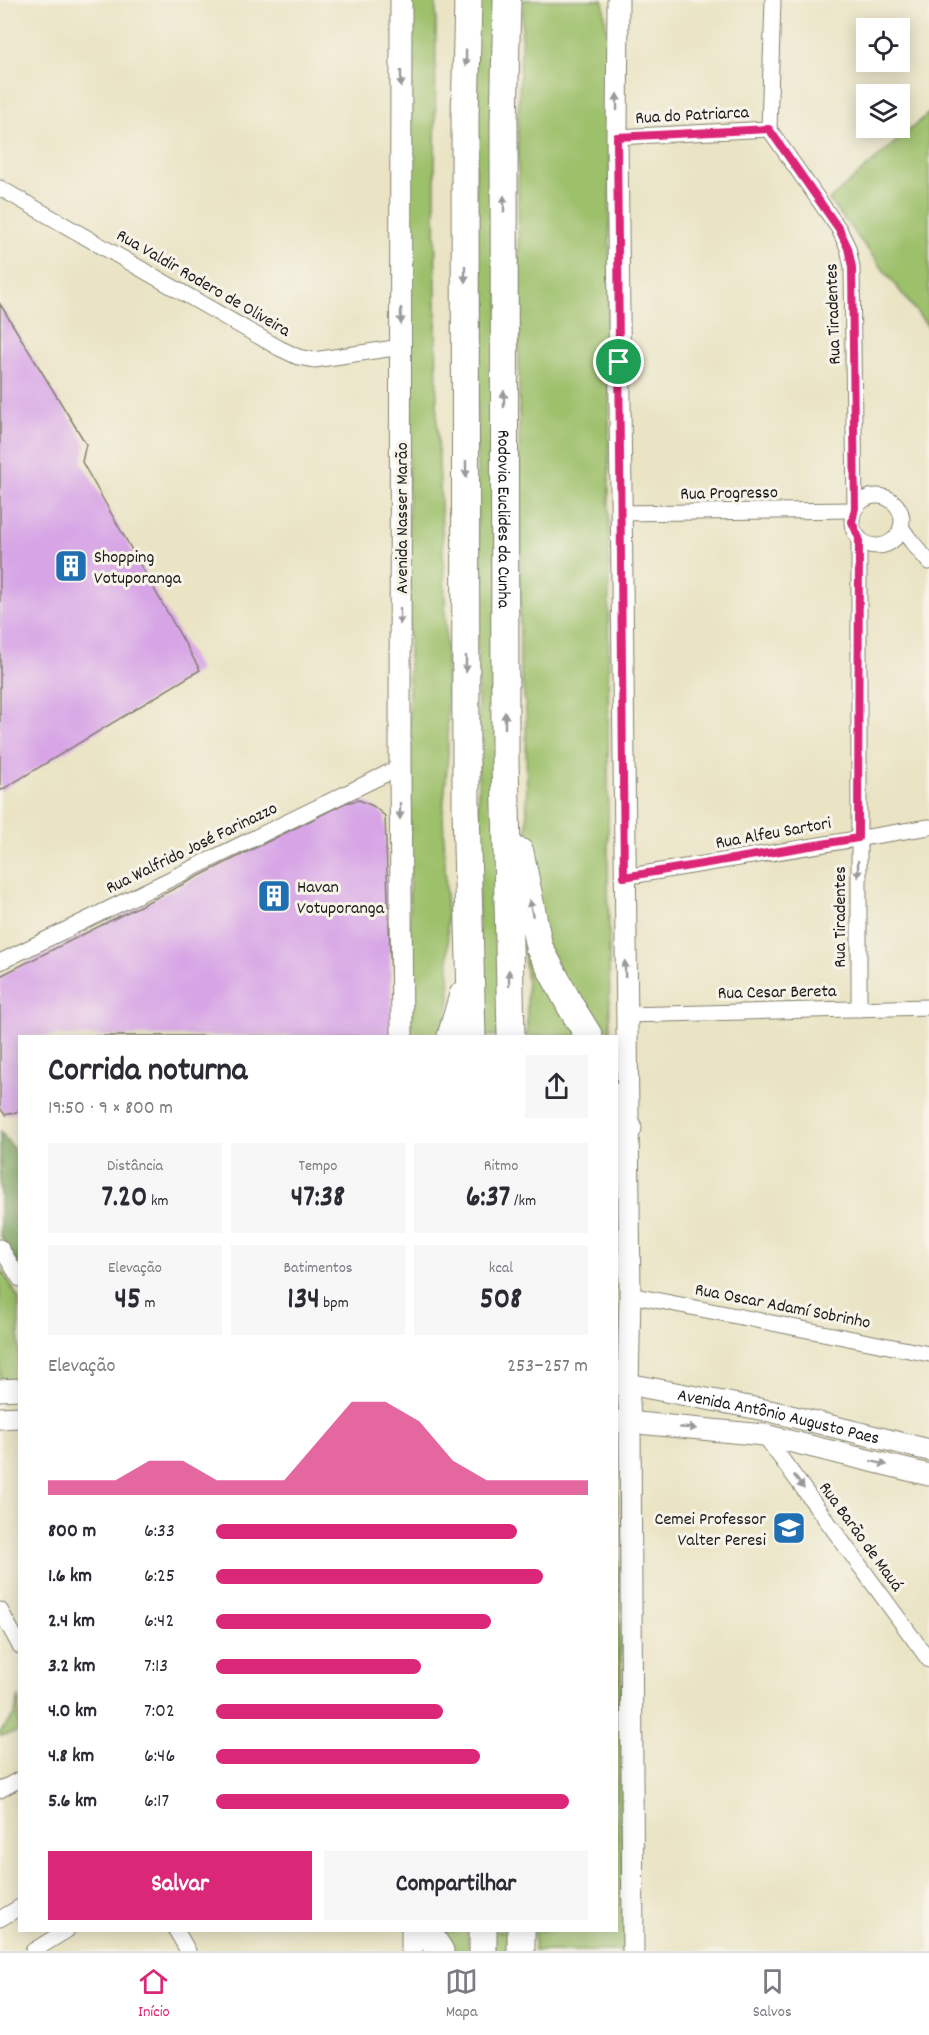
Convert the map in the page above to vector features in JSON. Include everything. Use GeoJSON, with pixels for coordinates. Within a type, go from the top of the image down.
{"type":"FeatureCollection","features":[{"type":"Feature","properties":{"kind":"highway"},"geometry":{"type":"LineString","coordinates":[[468,0],[465,117],[466,808],[472,1035]]}},
{"type":"Feature","properties":{"kind":"highway","name":"Rodovia Euclides da Cunha"},"geometry":{"type":"LineString","coordinates":[[507,0],[504,121],[505,761],[511,1035]]}},
{"type":"Feature","properties":{"kind":"highway"},"geometry":{"type":"LineString","coordinates":[[505,761],[524,873],[540,947],[588,1035]]}},
{"type":"Feature","properties":{"kind":"highway"},"geometry":{"type":"LineString","coordinates":[[451,1035],[470,968]]}},
{"type":"Feature","properties":{"kind":"highway"},"geometry":{"type":"LineString","coordinates":[[618,1102],[628,1128]]}},
{"type":"Feature","properties":{"kind":"highway"},"geometry":{"type":"LineString","coordinates":[[427,1932],[440,1951]]}},
{"type":"Feature","properties":{"kind":"highway"},"geometry":{"type":"LineString","coordinates":[[483,1932],[483,1951]]}},
{"type":"Feature","properties":{"kind":"highway"},"geometry":{"type":"LineString","coordinates":[[521,1932],[521,1951]]}},
{"type":"Feature","properties":{"kind":"main road","name":"Avenida Nasser Marão"},"geometry":{"type":"LineString","coordinates":[[402,0],[400,767],[402,1035]]}},
{"type":"Feature","properties":{"kind":"main road"},"geometry":{"type":"LineString","coordinates":[[618,0],[617,137],[630,1295],[622,1384],[633,1951]]}},
{"type":"Feature","properties":{"kind":"main road","name":"Avenida Antônio Augusto Paes"},"geometry":{"type":"LineString","coordinates":[[622,1384],[770,1411],[929,1450]]}},
{"type":"Feature","properties":{"kind":"main road"},"geometry":{"type":"LineString","coordinates":[[0,1390],[18,1389]]}},
{"type":"Feature","properties":{"kind":"main road"},"geometry":{"type":"LineString","coordinates":[[764,1435],[770,1411]]}},
{"type":"Feature","properties":{"kind":"main road"},"geometry":{"type":"LineString","coordinates":[[0,1418],[18,1417]]}},
{"type":"Feature","properties":{"kind":"main road","name":"Avenida Antônio Augusto Paes"},"geometry":{"type":"LineString","coordinates":[[623,1421],[764,1435],[929,1475]]}},
{"type":"Feature","properties":{"kind":"main road"},"geometry":{"type":"LineString","coordinates":[[412,1932],[412,1951]]}},
{"type":"Feature","properties":{"kind":"street"},"geometry":{"type":"LineString","coordinates":[[769,129],[773,0]]}},
{"type":"Feature","properties":{"kind":"street","name":"Rua do Patriarca"},"geometry":{"type":"LineString","coordinates":[[617,137],[769,129]]}},
{"type":"Feature","properties":{"kind":"street","name":"Rua Tiradentes"},"geometry":{"type":"LineString","coordinates":[[769,129],[839,229],[848,248],[852,267],[853,513]]}},
{"type":"Feature","properties":{"kind":"street","name":"Rua Valdir Rodero de Oliveira"},"geometry":{"type":"LineString","coordinates":[[0,188],[298,357],[314,360],[401,347]]}},
{"type":"Feature","properties":{"kind":"street"},"geometry":{"type":"LineString","coordinates":[[892,541],[901,527],[901,512],[886,497],[879,495],[865,498],[853,513],[859,538],[874,546],[892,541],[911,541]]}},
{"type":"Feature","properties":{"kind":"street","name":"Rua Progresso"},"geometry":{"type":"LineString","coordinates":[[621,513],[838,510],[853,513]]}},
{"type":"Feature","properties":{"kind":"street"},"geometry":{"type":"LineString","coordinates":[[901,527],[929,562]]}},
{"type":"Feature","properties":{"kind":"street","name":"Rua Tiradentes"},"geometry":{"type":"LineString","coordinates":[[859,538],[859,1009]]}},
{"type":"Feature","properties":{"kind":"street","name":"Rua Walfrido José Farinazzo"},"geometry":{"type":"LineString","coordinates":[[0,962],[400,767]]}},
{"type":"Feature","properties":{"kind":"street","name":"Rua Alfeu Sartori"},"geometry":{"type":"LineString","coordinates":[[624,877],[929,827]]}},
{"type":"Feature","properties":{"kind":"street","name":"Rua Cesar Bereta"},"geometry":{"type":"LineString","coordinates":[[626,1015],[929,1007]]}},
{"type":"Feature","properties":{"kind":"street"},"geometry":{"type":"LineString","coordinates":[[0,1247],[18,1276]]}},
{"type":"Feature","properties":{"kind":"street","name":"Rua Oscar Adamí Sobrinho"},"geometry":{"type":"LineString","coordinates":[[630,1295],[929,1354]]}},
{"type":"Feature","properties":{"kind":"street","name":"Rua Barão de Mauá"},"geometry":{"type":"LineString","coordinates":[[764,1435],[929,1660]]}},
{"type":"Feature","properties":{"kind":"street"},"geometry":{"type":"LineString","coordinates":[[0,1610],[18,1642]]}},
{"type":"Feature","properties":{"kind":"street"},"geometry":{"type":"LineString","coordinates":[[0,1790],[18,1784]]}},
{"type":"Feature","properties":{"kind":"street"},"geometry":{"type":"LineString","coordinates":[[0,1919],[18,1908]]}},
{"type":"Feature","properties":{"kind":"street"},"geometry":{"type":"LineString","coordinates":[[33,1951],[64,1932]]}},
{"type":"Feature","properties":{"kind":"street"},"geometry":{"type":"LineString","coordinates":[[177,1932],[188,1951]]}},
{"type":"Feature","properties":{"kind":"green space"},"geometry":{"type":"Polygon","coordinates":[[[407,0],[436,0],[437,417],[445,597],[448,754],[443,813],[450,998],[444,1035],[410,1035],[407,0]]]}},
{"type":"Feature","properties":{"kind":"green space"},"geometry":{"type":"Polygon","coordinates":[[[475,0],[498,0],[502,1035],[479,1035],[475,0]]]}},
{"type":"Feature","properties":{"kind":"green space"},"geometry":{"type":"Polygon","coordinates":[[[523,0],[603,0],[610,63],[608,865],[610,1035],[594,1035],[544,943],[527,845],[526,712],[520,666],[518,121],[523,0]]]}},
{"type":"Feature","properties":{"kind":"green space"},"geometry":{"type":"Polygon","coordinates":[[[929,113],[929,328],[829,200],[900,138],[910,138],[910,130],[929,113]]]}},
{"type":"Feature","properties":{"kind":"green space"},"geometry":{"type":"Polygon","coordinates":[[[528,940],[579,1035],[527,1035],[527,985],[523,943],[528,940]]]}},
{"type":"Feature","properties":{"kind":"green space"},"geometry":{"type":"Polygon","coordinates":[[[0,1131],[18,1155],[18,1264],[0,1235],[0,1131]]]}},
{"type":"Feature","properties":{"kind":"green space"},"geometry":{"type":"Polygon","coordinates":[[[0,1267],[18,1297],[18,1383],[0,1383],[0,1267]]]}},
{"type":"Feature","properties":{"kind":"green space"},"geometry":{"type":"Polygon","coordinates":[[[618,1506],[624,1951],[534,1951],[534,1932],[618,1932],[618,1506]]]}},
{"type":"Feature","properties":{"kind":"green space"},"geometry":{"type":"Polygon","coordinates":[[[18,1700],[18,1732],[0,1736],[0,1732],[14,1716],[18,1700]]]}},
{"type":"Feature","properties":{"kind":"green space"},"geometry":{"type":"Polygon","coordinates":[[[435,1932],[468,1932],[469,1951],[446,1951],[435,1932]]]}},
{"type":"Feature","properties":{"kind":"green space"},"geometry":{"type":"Polygon","coordinates":[[[490,1932],[512,1932],[512,1951],[490,1951],[490,1932]]]}},
{"type":"Feature","properties":{"kind":"building","name":"Shopping Votuporanga"},"geometry":{"type":"Polygon","coordinates":[[[0,304],[86,444],[82,462],[200,670],[0,791],[0,304]]]}},
{"type":"Feature","properties":{"kind":"building","name":"Havan Votuporanga"},"geometry":{"type":"Polygon","coordinates":[[[359,800],[373,806],[385,816],[393,1035],[18,1035],[18,1112],[5,1115],[0,1108],[0,976],[345,803],[359,800]]]}},
{"type":"Feature","properties":{"kind":"place","name":"Shopping Votuporanga"},"geometry":{"type":"Point","coordinates":[71,566]}},
{"type":"Feature","properties":{"kind":"place","name":"Havan Votuporanga"},"geometry":{"type":"Point","coordinates":[274,896]}},
{"type":"Feature","properties":{"kind":"place","name":"Cemei Professor Valter Peresi"},"geometry":{"type":"Point","coordinates":[789,1528]}},
{"type":"Feature","properties":{"kind":"route"},"geometry":{"type":"LineString","coordinates":[[769,129],[839,229],[848,248],[852,267],[855,508],[852,522],[859,538],[858,838],[624,877],[619,362],[617,137],[769,129]]}}]}
